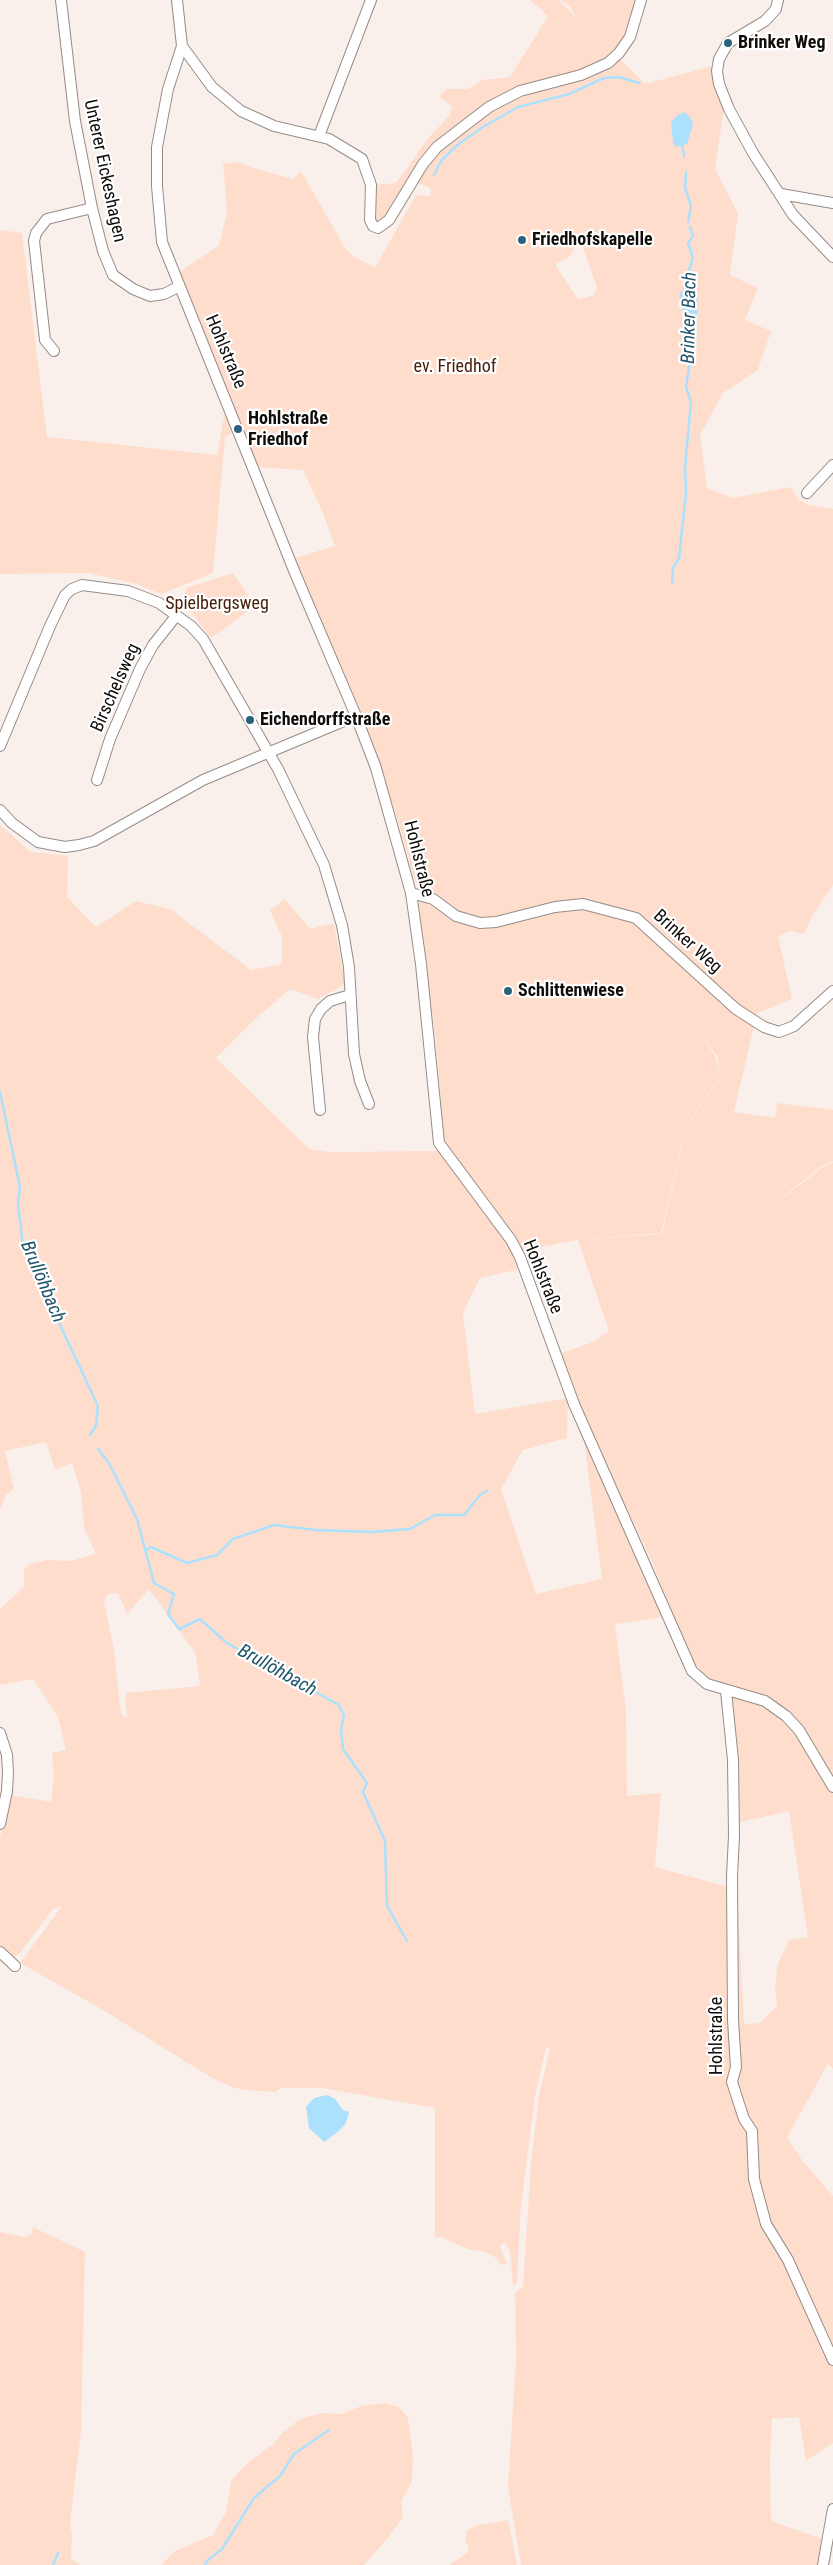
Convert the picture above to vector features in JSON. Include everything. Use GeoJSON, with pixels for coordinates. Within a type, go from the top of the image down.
{"type":"FeatureCollection","features":[{"type":"Feature","properties":{"kind":"street","name":"Unterer Eickeshagen"},"geometry":{"type":"LineString","coordinates":[[61,0],[75,121],[92,208],[103,251],[113,275],[134,289],[150,296],[164,294],[178,287]]}},
{"type":"Feature","properties":{"kind":"street","name":"Hohlstraße"},"geometry":{"type":"LineString","coordinates":[[177,0],[182,46],[168,89],[157,147],[157,186],[162,242],[178,287],[227,401],[295,573],[376,768],[411,893],[421,964],[439,1143],[511,1240],[520,1257],[574,1404],[692,1671],[707,1684],[765,1701],[786,1716],[799,1730],[833,1788]]}},
{"type":"Feature","properties":{"kind":"street"},"geometry":{"type":"LineString","coordinates":[[319,136],[371,0]]}},
{"type":"Feature","properties":{"kind":"street"},"geometry":{"type":"LineString","coordinates":[[182,46],[212,87],[241,111],[274,126],[319,136],[351,150],[362,159],[371,185],[370,220],[373,226],[378,228],[388,220],[422,164],[437,148],[489,107],[520,91],[581,75],[608,63],[619,53],[630,37],[642,0]]}},
{"type":"Feature","properties":{"kind":"street"},"geometry":{"type":"LineString","coordinates":[[778,0],[776,9],[765,21],[728,43],[719,59],[717,71],[729,109],[753,153],[793,215],[833,257]]}},
{"type":"Feature","properties":{"kind":"street"},"geometry":{"type":"LineString","coordinates":[[781,194],[833,204]]}},
{"type":"Feature","properties":{"kind":"street"},"geometry":{"type":"LineString","coordinates":[[54,351],[45,340],[35,249],[36,233],[48,219],[92,208]]}},
{"type":"Feature","properties":{"kind":"street"},"geometry":{"type":"LineString","coordinates":[[807,493],[833,465]]}},
{"type":"Feature","properties":{"kind":"street"},"geometry":{"type":"LineString","coordinates":[[0,746],[50,626],[66,595],[72,589],[82,585],[128,591],[159,602],[191,626],[203,639],[268,752],[309,832],[332,888],[342,925],[354,1054],[369,1104]]}},
{"type":"Feature","properties":{"kind":"street","name":"Birschelsweg"},"geometry":{"type":"LineString","coordinates":[[96,780],[110,739],[140,668],[153,645],[176,616]]}},
{"type":"Feature","properties":{"kind":"street"},"geometry":{"type":"LineString","coordinates":[[0,810],[12,823],[38,842],[65,847],[79,845],[94,841],[203,780],[356,716]]}},
{"type":"Feature","properties":{"kind":"street","name":"Brinker Weg"},"geometry":{"type":"LineString","coordinates":[[411,893],[433,899],[456,916],[480,923],[496,922],[555,907],[583,904],[636,918],[736,1009],[764,1027],[779,1032],[794,1026],[833,991]]}},
{"type":"Feature","properties":{"kind":"street"},"geometry":{"type":"LineString","coordinates":[[320,1110],[313,1037],[315,1019],[321,1009],[330,1001],[350,995]]}},
{"type":"Feature","properties":{"kind":"street","name":"Hohlstraße"},"geometry":{"type":"LineString","coordinates":[[726,1691],[733,1760],[733,2020],[736,2066],[732,2082],[744,2119],[752,2131],[754,2179],[766,2224],[788,2260],[833,2360]]}},
{"type":"Feature","properties":{"kind":"street"},"geometry":{"type":"LineString","coordinates":[[0,1733],[7,1755],[8,1773],[8,1791],[0,1824]]}},
{"type":"Feature","properties":{"kind":"street"},"geometry":{"type":"LineString","coordinates":[[0,1952],[15,1966]]}},
{"type":"Feature","properties":{"kind":"street"},"geometry":{"type":"LineString","coordinates":[[823,2565],[833,2509]]}},
{"type":"Feature","properties":{"kind":"green space","name":"ev. Friedhof"},"geometry":{"type":"Polygon","coordinates":[[[530,0],[559,0],[577,19],[570,7],[561,0],[636,0],[624,36],[614,53],[645,84],[713,66],[724,108],[715,169],[738,213],[730,275],[758,288],[745,320],[771,331],[758,370],[723,393],[700,435],[707,488],[733,498],[790,487],[799,500],[809,505],[833,509],[833,885],[811,918],[804,934],[789,931],[778,936],[792,999],[753,1015],[732,999],[719,1003],[754,1026],[734,1112],[775,1118],[777,1103],[833,1110],[833,1161],[819,1168],[749,1224],[820,1169],[833,1162],[833,1781],[795,1717],[767,1699],[713,1683],[688,1658],[654,1566],[577,1401],[559,1354],[593,1342],[609,1331],[578,1240],[662,1234],[686,1127],[720,1077],[686,1126],[661,1233],[577,1240],[521,1251],[520,1269],[480,1278],[463,1313],[475,1414],[568,1398],[567,1438],[523,1450],[501,1489],[536,1594],[602,1579],[583,1432],[663,1617],[615,1624],[626,1711],[627,1796],[661,1793],[655,1867],[725,1886],[737,1886],[744,2024],[760,2023],[777,2006],[775,1987],[778,1964],[789,1940],[808,1937],[789,1811],[737,1823],[729,1694],[764,1704],[784,1718],[798,1733],[833,1794],[833,2069],[828,2064],[787,2137],[802,2160],[833,2196],[833,2443],[806,2461],[799,2417],[772,2419],[770,2460],[771,2521],[825,2540],[821,2565],[521,2565],[508,2487],[516,2359],[515,2293],[523,2287],[531,2162],[539,2096],[550,2048],[546,2048],[535,2096],[521,2206],[517,2283],[513,2286],[510,2251],[505,2243],[500,2246],[507,2264],[501,2265],[494,2256],[485,2252],[467,2249],[442,2237],[435,2238],[435,2108],[322,2088],[281,2088],[276,2092],[247,2090],[234,2088],[212,2078],[98,2007],[20,1963],[62,1906],[53,1909],[19,1954],[14,1957],[9,1956],[0,1947],[0,1838],[10,1795],[51,1802],[54,1776],[52,1753],[66,1750],[58,1717],[33,1679],[0,1685],[0,1609],[24,1587],[24,1570],[29,1564],[47,1560],[71,1561],[96,1554],[84,1528],[81,1492],[72,1463],[55,1470],[46,1442],[5,1451],[14,1489],[6,1495],[0,1510],[0,825],[31,852],[68,856],[67,897],[96,927],[136,901],[170,909],[251,970],[282,964],[282,937],[270,910],[285,899],[310,929],[334,923],[345,984],[318,999],[290,989],[253,1021],[216,1058],[309,1149],[328,1152],[439,1151],[442,1141],[442,1119],[436,1043],[418,905],[420,901],[479,926],[554,910],[581,907],[634,919],[664,946],[674,943],[639,914],[584,901],[480,921],[459,913],[420,888],[415,881],[399,824],[370,736],[295,558],[335,546],[322,511],[303,470],[253,467],[238,429],[225,437],[213,573],[161,594],[137,584],[88,573],[0,574],[0,230],[22,233],[47,437],[217,455],[225,413],[230,407],[178,287],[181,271],[219,245],[227,212],[223,164],[240,162],[253,168],[293,179],[301,171],[344,246],[352,255],[375,268],[416,195],[431,196],[431,188],[411,181],[389,220],[373,226],[371,185],[396,183],[429,137],[450,115],[452,107],[439,96],[446,89],[468,89],[482,80],[510,77],[548,16],[530,0]],[[580,238],[570,256],[556,264],[578,299],[594,295],[597,288],[580,238]],[[703,1036],[716,1058],[720,1076],[718,1058],[703,1036]],[[149,1589],[127,1614],[118,1593],[108,1594],[104,1602],[114,1650],[121,1714],[127,1718],[125,1693],[200,1686],[196,1654],[149,1589]]]}},
{"type":"Feature","properties":{"kind":"green space","name":"Spielbergsweg"},"geometry":{"type":"Polygon","coordinates":[[[233,573],[255,606],[211,638],[183,601],[186,588],[233,573]]]}},
{"type":"Feature","properties":{"kind":"green space"},"geometry":{"type":"Polygon","coordinates":[[[33,2227],[85,2252],[81,2432],[70,2523],[72,2535],[71,2558],[80,2565],[0,2565],[0,2232],[24,2237],[32,2234],[33,2227]]]}},
{"type":"Feature","properties":{"kind":"green space"},"geometry":{"type":"Polygon","coordinates":[[[385,2403],[399,2407],[408,2418],[413,2456],[412,2482],[401,2501],[403,2517],[389,2537],[364,2565],[161,2565],[175,2551],[213,2535],[226,2512],[231,2481],[246,2464],[274,2443],[284,2431],[300,2419],[322,2413],[342,2414],[361,2406],[385,2403]]]}},
{"type":"Feature","properties":{"kind":"green space"},"geometry":{"type":"Polygon","coordinates":[[[508,2520],[517,2565],[449,2565],[467,2553],[469,2547],[465,2540],[467,2531],[475,2526],[508,2520]]]}},
{"type":"Feature","properties":{"kind":"water"},"geometry":{"type":"Polygon","coordinates":[[[685,112],[693,125],[687,144],[676,147],[673,143],[671,121],[685,112]]]}},
{"type":"Feature","properties":{"kind":"water"},"geometry":{"type":"Polygon","coordinates":[[[683,289],[689,289],[698,300],[696,339],[693,344],[690,343],[679,296],[683,289]]]}},
{"type":"Feature","properties":{"kind":"water"},"geometry":{"type":"Polygon","coordinates":[[[327,2095],[335,2099],[343,2110],[349,2112],[346,2123],[324,2142],[309,2128],[306,2107],[314,2098],[327,2095]]]}},
{"type":"Feature","properties":{"kind":"waterway"},"geometry":{"type":"LineString","coordinates":[[434,175],[441,161],[456,146],[483,127],[518,107],[569,94],[604,78],[619,77],[639,83]]}},
{"type":"Feature","properties":{"kind":"waterway","name":"Brinker Bach"},"geometry":{"type":"LineString","coordinates":[[682,145],[684,156]]}},
{"type":"Feature","properties":{"kind":"waterway","name":"Brinker Bach"},"geometry":{"type":"LineString","coordinates":[[686,172],[685,188],[691,206],[688,222]]}},
{"type":"Feature","properties":{"kind":"waterway","name":"Brinker Bach"},"geometry":{"type":"LineString","coordinates":[[690,227],[693,236],[688,243],[693,258],[689,270],[694,278],[691,294]]}},
{"type":"Feature","properties":{"kind":"waterway","name":"Brinker Bach"},"geometry":{"type":"LineString","coordinates":[[672,583],[673,568],[679,558],[686,494],[685,467],[691,402],[686,387],[693,342]]}},
{"type":"Feature","properties":{"kind":"waterway","name":"Brullöhbach"},"geometry":{"type":"LineString","coordinates":[[0,1092],[20,1187],[18,1204],[23,1246],[98,1406],[96,1425],[90,1435]]}},
{"type":"Feature","properties":{"kind":"waterway","name":"Brullöhbach"},"geometry":{"type":"LineString","coordinates":[[98,1449],[109,1463],[137,1519],[154,1583],[174,1594],[168,1614],[179,1629],[200,1619],[227,1643],[339,1705],[344,1716],[341,1729],[343,1749],[367,1783],[363,1792],[385,1841],[387,1906],[407,1941]]}},
{"type":"Feature","properties":{"kind":"waterway"},"geometry":{"type":"LineString","coordinates":[[145,1551],[151,1547],[187,1563],[217,1555],[233,1539],[274,1525],[316,1530],[371,1532],[410,1529],[435,1515],[464,1515],[480,1495],[487,1491]]}},
{"type":"Feature","properties":{"kind":"waterway"},"geometry":{"type":"LineString","coordinates":[[205,2565],[207,2561],[222,2549],[254,2498],[280,2476],[294,2454],[329,2430]]}},
{"type":"Feature","properties":{"kind":"waterway"},"geometry":{"type":"LineString","coordinates":[[53,2565],[58,2553]]}},
{"type":"Feature","properties":{"kind":"place","name":"Brinker Weg"},"geometry":{"type":"Point","coordinates":[728,43]}},
{"type":"Feature","properties":{"kind":"place","name":"Friedhofskapelle"},"geometry":{"type":"Point","coordinates":[522,240]}},
{"type":"Feature","properties":{"kind":"place","name":"Hohlstraße Friedhof"},"geometry":{"type":"Point","coordinates":[238,429]}},
{"type":"Feature","properties":{"kind":"place","name":"Eichendorffstraße"},"geometry":{"type":"Point","coordinates":[250,720]}},
{"type":"Feature","properties":{"kind":"place","name":"Schlittenwiese"},"geometry":{"type":"Point","coordinates":[508,991]}}]}
